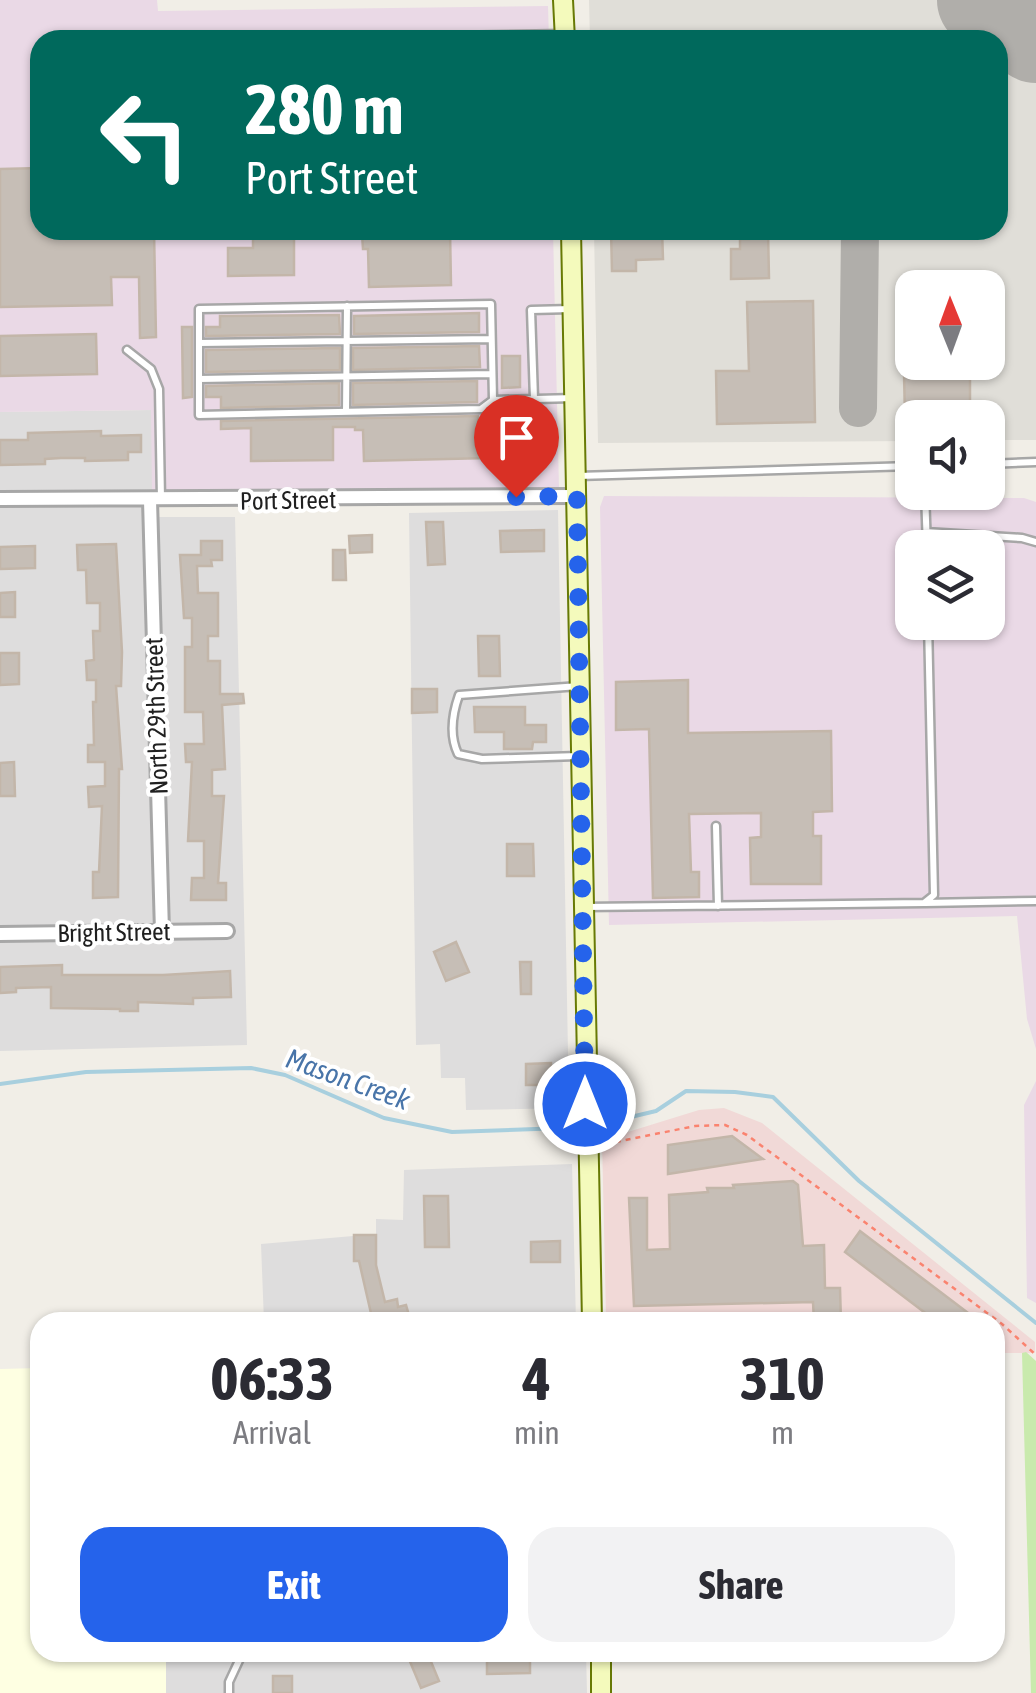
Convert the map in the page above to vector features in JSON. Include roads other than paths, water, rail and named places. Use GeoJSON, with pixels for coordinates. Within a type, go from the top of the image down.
{"type":"FeatureCollection","features":[{"type":"Feature","properties":{"kind":"main road"},"geometry":{"type":"LineString","coordinates":[[563,0],[565,30]]}},
{"type":"Feature","properties":{"kind":"main road"},"geometry":{"type":"LineString","coordinates":[[570,240],[592,1312]]}},
{"type":"Feature","properties":{"kind":"main road"},"geometry":{"type":"LineString","coordinates":[[601,1662],[601,1693]]}},
{"type":"Feature","properties":{"kind":"street","name":"Port Street"},"geometry":{"type":"LineString","coordinates":[[0,500],[577,496]]}},
{"type":"Feature","properties":{"kind":"street","name":"North 29th Street"},"geometry":{"type":"LineString","coordinates":[[156,500],[162,932]]}},
{"type":"Feature","properties":{"kind":"street","name":"Bright Street"},"geometry":{"type":"LineString","coordinates":[[0,934],[228,931]]}},
{"type":"Feature","properties":{"kind":"lane"},"geometry":{"type":"LineString","coordinates":[[492,400],[491,304],[198,310],[200,415],[481,409],[492,400],[575,398]]}},
{"type":"Feature","properties":{"kind":"lane"},"geometry":{"type":"LineString","coordinates":[[346,306],[346,412]]}},
{"type":"Feature","properties":{"kind":"lane"},"geometry":{"type":"LineString","coordinates":[[534,399],[530,310],[572,310]]}},
{"type":"Feature","properties":{"kind":"lane"},"geometry":{"type":"LineString","coordinates":[[199,343],[492,339]]}},
{"type":"Feature","properties":{"kind":"lane"},"geometry":{"type":"LineString","coordinates":[[127,350],[151,369],[159,389],[156,500]]}},
{"type":"Feature","properties":{"kind":"lane"},"geometry":{"type":"LineString","coordinates":[[199,380],[492,374]]}},
{"type":"Feature","properties":{"kind":"lane"},"geometry":{"type":"LineString","coordinates":[[1005,463],[1036,462]]}},
{"type":"Feature","properties":{"kind":"lane"},"geometry":{"type":"LineString","coordinates":[[577,476],[895,467]]}},
{"type":"Feature","properties":{"kind":"lane"},"geometry":{"type":"LineString","coordinates":[[1005,537],[1036,542]]}},
{"type":"Feature","properties":{"kind":"lane"},"geometry":{"type":"LineString","coordinates":[[924,903],[934,895],[928,640]]}},
{"type":"Feature","properties":{"kind":"lane"},"geometry":{"type":"LineString","coordinates":[[579,757],[482,758],[458,754],[452,740],[459,696],[580,687]]}},
{"type":"Feature","properties":{"kind":"lane"},"geometry":{"type":"LineString","coordinates":[[716,826],[718,906]]}},
{"type":"Feature","properties":{"kind":"lane"},"geometry":{"type":"LineString","coordinates":[[582,907],[1036,901]]}},
{"type":"Feature","properties":{"kind":"lane"},"geometry":{"type":"LineString","coordinates":[[230,1693],[229,1682],[238,1662]]}},
{"type":"Feature","properties":{"kind":"waterway","name":"Mason Creek"},"geometry":{"type":"LineString","coordinates":[[0,1084],[86,1072],[251,1068],[285,1075],[384,1118],[452,1132],[564,1128]]}},
{"type":"Feature","properties":{"kind":"waterway","name":"Mason Creek"},"geometry":{"type":"LineString","coordinates":[[614,1121],[656,1111],[686,1091],[773,1097],[859,1181],[1036,1323]]}}]}
